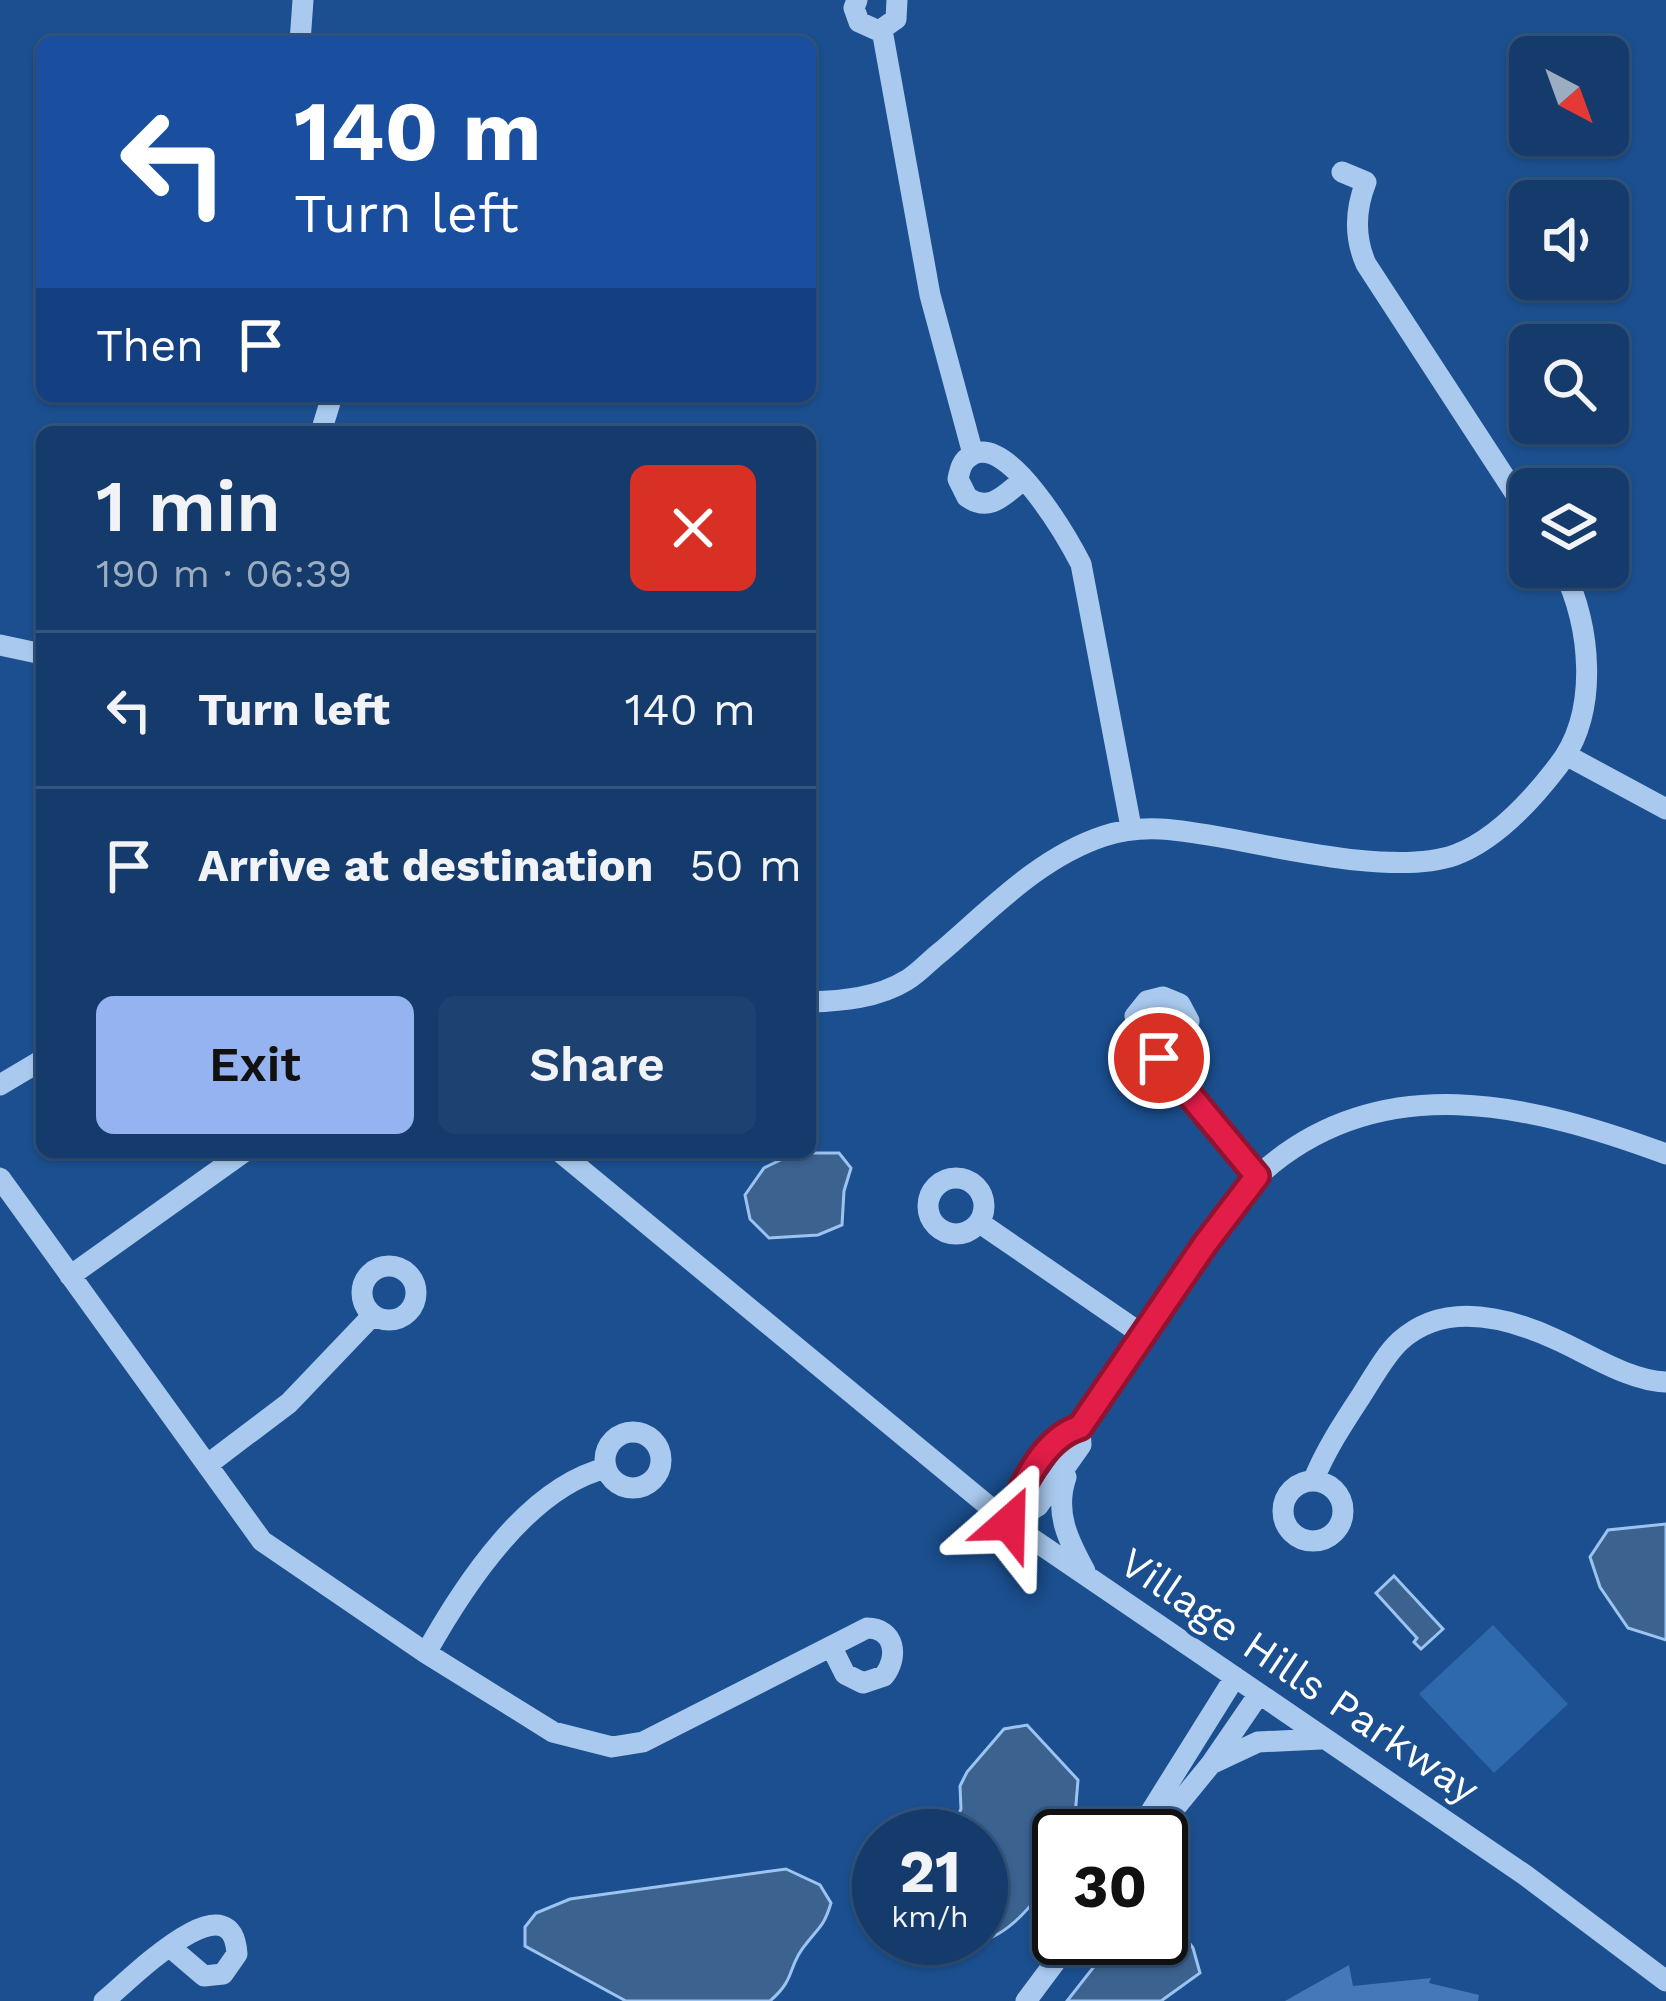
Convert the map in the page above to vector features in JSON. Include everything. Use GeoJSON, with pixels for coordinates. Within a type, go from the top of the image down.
{"type":"FeatureCollection","features":[{"type":"Feature","properties":{"kind":"street"},"geometry":{"type":"LineString","coordinates":[[300,36],[303,0]]}},
{"type":"Feature","properties":{"kind":"street"},"geometry":{"type":"LineString","coordinates":[[856,0],[859,22],[872,31],[896,20],[897,0]]}},
{"type":"Feature","properties":{"kind":"street"},"geometry":{"type":"LineString","coordinates":[[882,30],[930,295],[973,454]]}},
{"type":"Feature","properties":{"kind":"street"},"geometry":{"type":"LineString","coordinates":[[1342,172],[1366,182],[1360,196],[1358,243],[1366,264],[1509,484]]}},
{"type":"Feature","properties":{"kind":"street"},"geometry":{"type":"LineString","coordinates":[[1023,480],[994,503],[976,503],[960,488],[958,479],[965,459],[973,454],[1000,455],[1023,480],[1062,528],[1085,579],[1131,827]]}},
{"type":"Feature","properties":{"kind":"street"},"geometry":{"type":"LineString","coordinates":[[816,1002],[845,1001],[906,981],[1048,861],[1131,827],[1176,829],[1346,858],[1454,856],[1519,810],[1567,755],[1586,681],[1586,652],[1572,588]]}},
{"type":"Feature","properties":{"kind":"street"},"geometry":{"type":"LineString","coordinates":[[0,645],[36,653]]}},
{"type":"Feature","properties":{"kind":"street"},"geometry":{"type":"LineString","coordinates":[[1567,755],[1666,809]]}},
{"type":"Feature","properties":{"kind":"street"},"geometry":{"type":"LineString","coordinates":[[1152,1052],[1257,1176]]}},
{"type":"Feature","properties":{"kind":"street"},"geometry":{"type":"LineString","coordinates":[[0,1084],[36,1063]]}},
{"type":"Feature","properties":{"kind":"street"},"geometry":{"type":"LineString","coordinates":[[1009,1523],[1019,1489],[1064,1432],[1080,1427],[1257,1176],[1294,1148],[1349,1120],[1410,1105],[1441,1103],[1512,1109],[1590,1126],[1666,1154]]}},
{"type":"Feature","properties":{"kind":"street"},"geometry":{"type":"LineString","coordinates":[[70,1276],[236,1158]]}},
{"type":"Feature","properties":{"kind":"street","name":"Village Hills Parkway"},"geometry":{"type":"LineString","coordinates":[[567,1158],[1009,1523],[1525,1875],[1666,1981]]}},
{"type":"Feature","properties":{"kind":"street"},"geometry":{"type":"LineString","coordinates":[[0,1178],[262,1541],[426,1653],[553,1732],[612,1747],[662,1735],[820,1650],[832,1648]]}},
{"type":"Feature","properties":{"kind":"street"},"geometry":{"type":"LineString","coordinates":[[980,1223],[1143,1335]]}},
{"type":"Feature","properties":{"kind":"street"},"geometry":{"type":"LineString","coordinates":[[207,1465],[289,1403],[373,1315]]}},
{"type":"Feature","properties":{"kind":"street"},"geometry":{"type":"LineString","coordinates":[[1313,1481],[1325,1453],[1400,1341],[1439,1320],[1482,1316],[1529,1327],[1629,1373],[1666,1382]]}},
{"type":"Feature","properties":{"kind":"street"},"geometry":{"type":"LineString","coordinates":[[1009,1523],[1038,1506],[1082,1445],[1080,1427]]}},
{"type":"Feature","properties":{"kind":"street"},"geometry":{"type":"LineString","coordinates":[[1073,1457],[1060,1495],[1063,1524],[1088,1577]]}},
{"type":"Feature","properties":{"kind":"street"},"geometry":{"type":"LineString","coordinates":[[426,1653],[464,1587],[509,1536],[557,1490],[583,1474],[606,1468]]}},
{"type":"Feature","properties":{"kind":"street"},"geometry":{"type":"LineString","coordinates":[[1153,1809],[1235,1677]]}},
{"type":"Feature","properties":{"kind":"street"},"geometry":{"type":"LineString","coordinates":[[1172,1809],[1211,1764],[1258,1694]]}},
{"type":"Feature","properties":{"kind":"street"},"geometry":{"type":"LineString","coordinates":[[1211,1764],[1258,1742],[1322,1738]]}},
{"type":"Feature","properties":{"kind":"street"},"geometry":{"type":"LineString","coordinates":[[104,2001],[170,1947],[194,1928],[214,1923],[230,1932],[237,1954],[229,1970],[204,1976],[170,1947]]}},
{"type":"Feature","properties":{"kind":"street"},"geometry":{"type":"LineString","coordinates":[[1026,2001],[1053,1965]]}},
{"type":"Feature","properties":{"kind":"shaded area"},"geometry":{"type":"Polygon","coordinates":[[[839,1153],[851,1168],[842,1225],[818,1235],[769,1238],[750,1219],[745,1195],[764,1168],[785,1158],[839,1153]]]}},
{"type":"Feature","properties":{"kind":"shaded area"},"geometry":{"type":"Polygon","coordinates":[[[1666,1524],[1666,1640],[1628,1628],[1600,1587],[1590,1557],[1608,1530],[1666,1524]]]}},
{"type":"Feature","properties":{"kind":"shaded area"},"geometry":{"type":"Polygon","coordinates":[[[1394,1576],[1443,1629],[1421,1649],[1414,1642],[1417,1638],[1376,1593],[1394,1576]]]}},
{"type":"Feature","properties":{"kind":"shaded area"},"geometry":{"type":"Polygon","coordinates":[[[1493,1625],[1568,1704],[1494,1773],[1419,1694],[1493,1625]]]}},
{"type":"Feature","properties":{"kind":"shaded area"},"geometry":{"type":"Polygon","coordinates":[[[1027,1725],[1078,1780],[1076,1809],[1032,1809],[1032,1904],[1008,1927],[1008,1809],[961,1809],[960,1786],[1004,1729],[1027,1725]]]}},
{"type":"Feature","properties":{"kind":"shaded area"},"geometry":{"type":"Polygon","coordinates":[[[786,1869],[820,1885],[831,1903],[770,2001],[626,2001],[525,1946],[525,1927],[536,1913],[570,1899],[786,1869]]]}},
{"type":"Feature","properties":{"kind":"shaded area"},"geometry":{"type":"Polygon","coordinates":[[[1188,1941],[1193,1948],[1200,1973],[1161,2001],[1067,2001],[1095,1965],[1188,1965],[1188,1941]]]}},
{"type":"Feature","properties":{"kind":"building"},"geometry":{"type":"Polygon","coordinates":[[[1349,1965],[1353,1986],[1431,1978],[1429,1983],[1479,1995],[1478,2001],[1285,2001],[1349,1965]]]}},
{"type":"Feature","properties":{"kind":"route"},"geometry":{"type":"LineString","coordinates":[[1009,1523],[1019,1489],[1064,1432],[1080,1427],[1257,1176],[1159,1058]]}}]}
